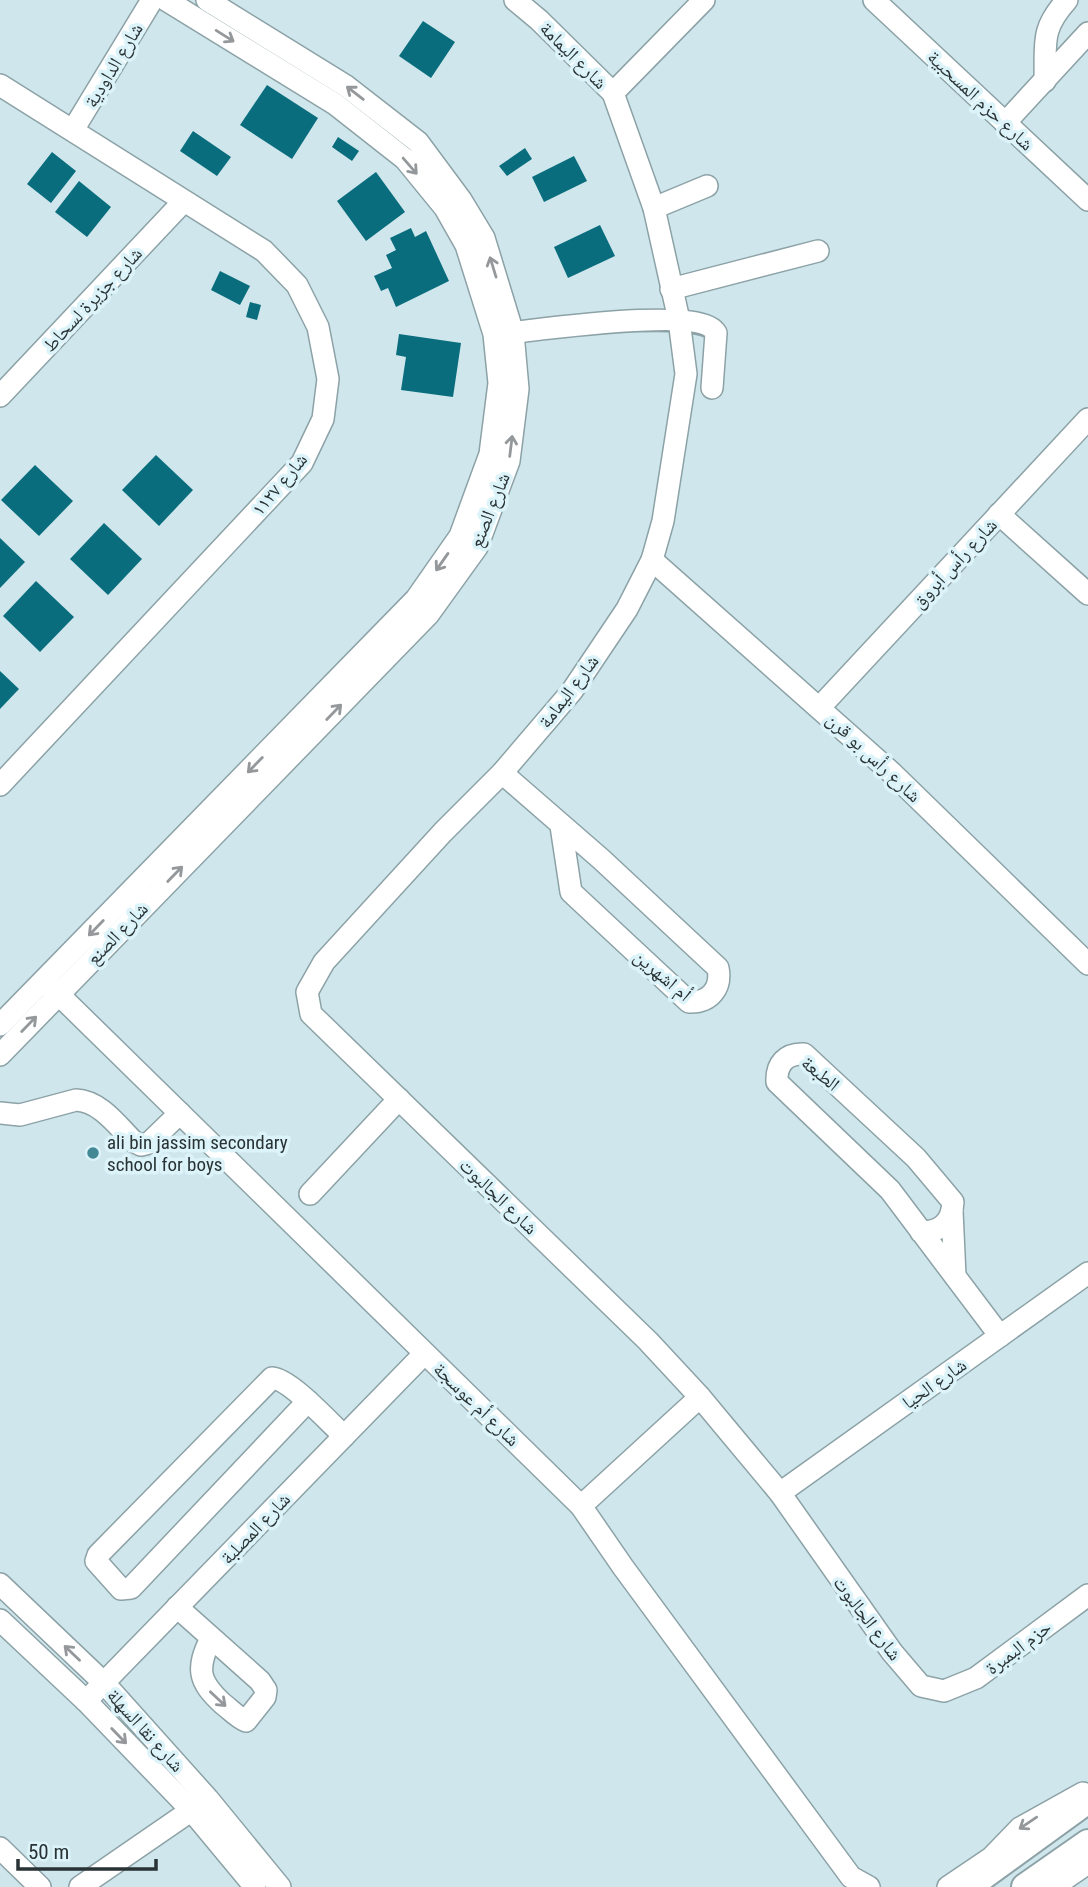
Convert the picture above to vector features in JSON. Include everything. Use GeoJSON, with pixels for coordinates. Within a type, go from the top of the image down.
{"type":"FeatureCollection","features":[{"type":"Feature","properties":{"kind":"main road"},"geometry":{"type":"LineString","coordinates":[[968,1887],[1088,1800]]}},
{"type":"Feature","properties":{"kind":"main road"},"geometry":{"type":"LineString","coordinates":[[1025,1887],[1088,1843]]}},
{"type":"Feature","properties":{"kind":"street","name":"شارع الداودية"},"geometry":{"type":"LineString","coordinates":[[73,130],[152,0]]}},
{"type":"Feature","properties":{"kind":"street","name":"شارع الصنع"},"geometry":{"type":"LineString","coordinates":[[166,0],[335,104],[405,159],[445,208],[466,245],[503,333]]}},
{"type":"Feature","properties":{"kind":"street","name":"شارع الصنع"},"geometry":{"type":"LineString","coordinates":[[0,1055],[52,987],[428,615],[477,547],[509,461],[518,389],[503,333],[484,238],[461,200],[418,142],[346,86],[207,0]]}},
{"type":"Feature","properties":{"kind":"street","name":"شارع اليمامة"},"geometry":{"type":"LineString","coordinates":[[307,992],[324,962],[443,832],[502,773],[572,691],[627,609],[652,560],[663,521],[686,374],[679,320],[654,208],[613,93],[515,0]]}},
{"type":"Feature","properties":{"kind":"street"},"geometry":{"type":"LineString","coordinates":[[613,93],[704,0]]}},
{"type":"Feature","properties":{"kind":"street","name":"شارع حزم المسحبية"},"geometry":{"type":"LineString","coordinates":[[874,0],[1088,200]]}},
{"type":"Feature","properties":{"kind":"street"},"geometry":{"type":"LineString","coordinates":[[1045,81],[1046,30],[1060,7]]}},
{"type":"Feature","properties":{"kind":"street"},"geometry":{"type":"LineString","coordinates":[[1060,7],[1064,29],[1088,34]]}},
{"type":"Feature","properties":{"kind":"street"},"geometry":{"type":"LineString","coordinates":[[1004,123],[1088,34]]}},
{"type":"Feature","properties":{"kind":"street","name":"شارع ١١٢٧"},"geometry":{"type":"LineString","coordinates":[[0,85],[264,251],[298,285],[318,327],[328,379],[323,419],[302,463],[0,785]]}},
{"type":"Feature","properties":{"kind":"street"},"geometry":{"type":"LineString","coordinates":[[654,208],[707,186]]}},
{"type":"Feature","properties":{"kind":"street","name":"شارع جزيرة لسحاط"},"geometry":{"type":"LineString","coordinates":[[0,396],[183,202]]}},
{"type":"Feature","properties":{"kind":"street"},"geometry":{"type":"LineString","coordinates":[[671,289],[818,251]]}},
{"type":"Feature","properties":{"kind":"street"},"geometry":{"type":"LineString","coordinates":[[503,333],[652,319],[708,324],[716,333],[712,387]]}},
{"type":"Feature","properties":{"kind":"street","name":"شارع رأس أبروق"},"geometry":{"type":"LineString","coordinates":[[820,707],[1088,419]]}},
{"type":"Feature","properties":{"kind":"street"},"geometry":{"type":"LineString","coordinates":[[999,514],[1088,594]]}},
{"type":"Feature","properties":{"kind":"street","name":"شارع رأس بو قرن"},"geometry":{"type":"LineString","coordinates":[[652,560],[892,773],[1088,964]]}},
{"type":"Feature","properties":{"kind":"street","name":"أم اشهرين"},"geometry":{"type":"LineString","coordinates":[[502,773],[601,859],[718,968],[719,981],[714,993],[703,1001],[689,1002],[571,892]]}},
{"type":"Feature","properties":{"kind":"street"},"geometry":{"type":"LineString","coordinates":[[561,826],[571,892]]}},
{"type":"Feature","properties":{"kind":"street"},"geometry":{"type":"LineString","coordinates":[[571,892],[582,872],[601,859]]}},
{"type":"Feature","properties":{"kind":"street","name":"شارع الصنع"},"geometry":{"type":"LineString","coordinates":[[0,1025],[52,987]]}},
{"type":"Feature","properties":{"kind":"street","name":"شارع أم عوسجة"},"geometry":{"type":"LineString","coordinates":[[52,987],[581,1506],[857,1884]]}},
{"type":"Feature","properties":{"kind":"street","name":"شارع الجالبوت"},"geometry":{"type":"LineString","coordinates":[[307,992],[311,1014],[648,1340],[700,1397],[780,1493],[892,1652],[921,1686],[944,1691]]}},
{"type":"Feature","properties":{"kind":"street","name":"الطبعة"},"geometry":{"type":"LineString","coordinates":[[955,1276],[953,1202],[916,1158],[804,1054],[787,1057],[778,1067],[777,1082],[890,1190],[1000,1336]]}},
{"type":"Feature","properties":{"kind":"street"},"geometry":{"type":"LineString","coordinates":[[310,1194],[399,1099]]}},
{"type":"Feature","properties":{"kind":"street"},"geometry":{"type":"LineString","coordinates":[[0,1113],[20,1115],[85,1100],[94,1103],[134,1142],[141,1145],[149,1143],[180,1113]]}},
{"type":"Feature","properties":{"kind":"street"},"geometry":{"type":"LineString","coordinates":[[921,1232],[938,1230],[945,1225],[952,1211]]}},
{"type":"Feature","properties":{"kind":"street","name":"شارع الحيا"},"geometry":{"type":"LineString","coordinates":[[780,1493],[1088,1273]]}},
{"type":"Feature","properties":{"kind":"street","name":"شارع المصلبة"},"geometry":{"type":"LineString","coordinates":[[86,1701],[424,1354]]}},
{"type":"Feature","properties":{"kind":"street"},"geometry":{"type":"LineString","coordinates":[[308,1401],[131,1588],[121,1589],[100,1568],[96,1561],[98,1555],[272,1378],[279,1378],[308,1401],[344,1436]]}},
{"type":"Feature","properties":{"kind":"street"},"geometry":{"type":"LineString","coordinates":[[581,1506],[700,1397]]}},
{"type":"Feature","properties":{"kind":"street","name":"شارع نقا السهلة"},"geometry":{"type":"LineString","coordinates":[[0,1584],[104,1683],[200,1805],[255,1887]]}},
{"type":"Feature","properties":{"kind":"street","name":"حزم البمبرة"},"geometry":{"type":"LineString","coordinates":[[944,1691],[976,1678],[1088,1595]]}},
{"type":"Feature","properties":{"kind":"street"},"geometry":{"type":"LineString","coordinates":[[177,1607],[211,1638]]}},
{"type":"Feature","properties":{"kind":"street","name":"شارع نقا السهلة"},"geometry":{"type":"LineString","coordinates":[[0,1620],[200,1805],[280,1887]]}},
{"type":"Feature","properties":{"kind":"street"},"geometry":{"type":"LineString","coordinates":[[948,1887],[991,1858],[1020,1828],[1088,1791]]}},
{"type":"Feature","properties":{"kind":"street"},"geometry":{"type":"LineString","coordinates":[[80,1887],[200,1805]]}},
{"type":"Feature","properties":{"kind":"street"},"geometry":{"type":"LineString","coordinates":[[0,1848],[40,1887]]}},
{"type":"Feature","properties":{"kind":"street"},"geometry":{"type":"LineString","coordinates":[[1054,1887],[1088,1863]]}},
{"type":"Feature","properties":{"kind":"building"},"geometry":{"type":"Polygon","coordinates":[[[423,21],[455,42],[431,78],[399,56],[423,21]]]}},
{"type":"Feature","properties":{"kind":"building"},"geometry":{"type":"Polygon","coordinates":[[[267,85],[318,118],[292,159],[240,125],[267,85]]]}},
{"type":"Feature","properties":{"kind":"building"},"geometry":{"type":"Polygon","coordinates":[[[193,131],[231,157],[217,176],[180,151],[193,131]]]}},
{"type":"Feature","properties":{"kind":"building"},"geometry":{"type":"Polygon","coordinates":[[[338,137],[359,151],[352,161],[332,147],[338,137]]]}},
{"type":"Feature","properties":{"kind":"building"},"geometry":{"type":"Polygon","coordinates":[[[525,148],[532,159],[507,176],[499,166],[525,148]]]}},
{"type":"Feature","properties":{"kind":"building"},"geometry":{"type":"Polygon","coordinates":[[[52,152],[76,171],[51,203],[27,184],[52,152]]]}},
{"type":"Feature","properties":{"kind":"building"},"geometry":{"type":"Polygon","coordinates":[[[574,156],[587,181],[544,202],[532,177],[574,156]]]}},
{"type":"Feature","properties":{"kind":"building"},"geometry":{"type":"Polygon","coordinates":[[[376,172],[405,212],[366,241],[337,201],[376,172]]]}},
{"type":"Feature","properties":{"kind":"building"},"geometry":{"type":"Polygon","coordinates":[[[79,181],[111,207],[87,237],[55,212],[79,181]]]}},
{"type":"Feature","properties":{"kind":"building"},"geometry":{"type":"Polygon","coordinates":[[[600,225],[615,256],[568,278],[554,247],[600,225]]]}},
{"type":"Feature","properties":{"kind":"building"},"geometry":{"type":"Polygon","coordinates":[[[411,228],[415,237],[426,231],[449,281],[396,307],[388,288],[381,291],[374,276],[392,268],[386,255],[396,250],[390,238],[411,228]]]}},
{"type":"Feature","properties":{"kind":"building"},"geometry":{"type":"Polygon","coordinates":[[[220,271],[250,286],[240,305],[211,290],[220,271]]]}},
{"type":"Feature","properties":{"kind":"building"},"geometry":{"type":"Polygon","coordinates":[[[250,302],[261,305],[257,320],[246,317],[250,302]]]}},
{"type":"Feature","properties":{"kind":"building"},"geometry":{"type":"Polygon","coordinates":[[[399,334],[461,343],[453,397],[401,390],[406,357],[396,355],[399,334]]]}},
{"type":"Feature","properties":{"kind":"building"},"geometry":{"type":"Polygon","coordinates":[[[156,455],[193,490],[159,526],[122,490],[156,455]]]}},
{"type":"Feature","properties":{"kind":"building"},"geometry":{"type":"Polygon","coordinates":[[[35,465],[73,501],[39,536],[1,500],[35,465]]]}},
{"type":"Feature","properties":{"kind":"building"},"geometry":{"type":"Polygon","coordinates":[[[104,523],[142,559],[108,595],[70,559],[104,523]]]}},
{"type":"Feature","properties":{"kind":"building"},"geometry":{"type":"Polygon","coordinates":[[[0,538],[25,562],[0,588],[0,538]]]}},
{"type":"Feature","properties":{"kind":"building"},"geometry":{"type":"Polygon","coordinates":[[[36,581],[74,617],[40,652],[3,616],[36,581]]]}},
{"type":"Feature","properties":{"kind":"building"},"geometry":{"type":"Polygon","coordinates":[[[0,671],[19,689],[0,709],[0,671]]]}},
{"type":"Feature","properties":{"kind":"place","name":"ali bin jassim secondary school for boys"},"geometry":{"type":"Point","coordinates":[93,1153]}}]}
